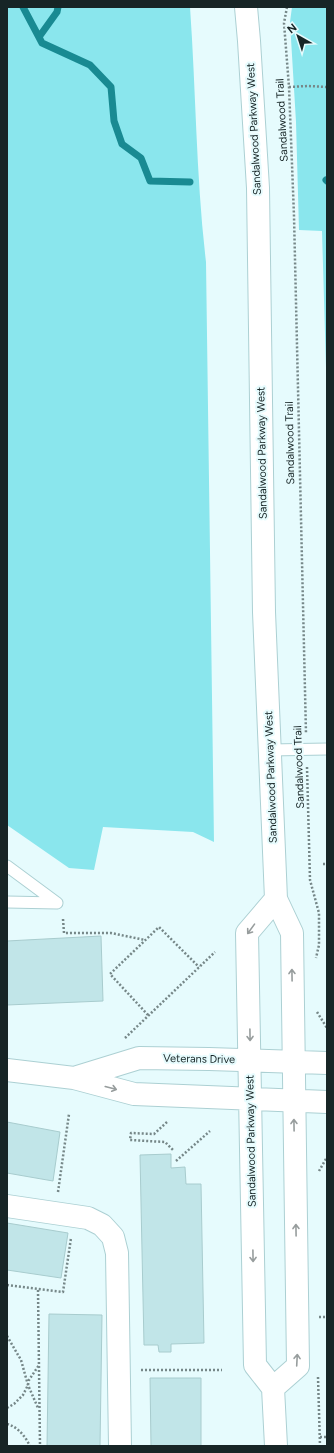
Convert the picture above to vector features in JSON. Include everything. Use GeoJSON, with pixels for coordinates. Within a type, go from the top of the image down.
{"type":"FeatureCollection","features":[{"type":"Feature","properties":{"kind":"main road","name":"Sandalwood Parkway West"},"geometry":{"type":"LineString","coordinates":[[246,7],[254,121],[258,215],[264,612],[276,899],[292,934],[298,1366],[273,1388],[255,1365],[247,933],[276,899]]}},
{"type":"Feature","properties":{"kind":"main road","name":"Veterans Drive"},"geometry":{"type":"LineString","coordinates":[[74,1078],[139,1058],[327,1063]]}},
{"type":"Feature","properties":{"kind":"main road","name":"Veterans Drive"},"geometry":{"type":"LineString","coordinates":[[7,1070],[74,1078],[134,1094],[327,1102]]}},
{"type":"Feature","properties":{"kind":"main road"},"geometry":{"type":"LineString","coordinates":[[7,1206],[88,1218],[102,1225],[113,1237],[116,1253],[120,1446]]}},
{"type":"Feature","properties":{"kind":"main road"},"geometry":{"type":"LineString","coordinates":[[273,1388],[276,1446]]}},
{"type":"Feature","properties":{"kind":"lane"},"geometry":{"type":"LineString","coordinates":[[270,750],[327,749]]}},
{"type":"Feature","properties":{"kind":"lane"},"geometry":{"type":"LineString","coordinates":[[7,866],[57,903]]}},
{"type":"Feature","properties":{"kind":"lane"},"geometry":{"type":"LineString","coordinates":[[7,902],[57,903]]}},
{"type":"Feature","properties":{"kind":"path","name":"Sandalwood Trail"},"geometry":{"type":"LineString","coordinates":[[287,7],[284,23],[289,87],[294,216],[302,611],[310,880]]}},
{"type":"Feature","properties":{"kind":"path"},"geometry":{"type":"LineString","coordinates":[[289,87],[308,86],[327,88]]}},
{"type":"Feature","properties":{"kind":"path"},"geometry":{"type":"LineString","coordinates":[[57,903],[62,911],[64,933],[111,933],[145,940]]}},
{"type":"Feature","properties":{"kind":"path"},"geometry":{"type":"LineString","coordinates":[[148,1015],[110,974],[145,940],[160,927],[200,967]]}},
{"type":"Feature","properties":{"kind":"path"},"geometry":{"type":"LineString","coordinates":[[123,1039],[215,952]]}},
{"type":"Feature","properties":{"kind":"path"},"geometry":{"type":"LineString","coordinates":[[58,1193],[69,1114]]}},
{"type":"Feature","properties":{"kind":"path"},"geometry":{"type":"LineString","coordinates":[[167,1122],[154,1134],[130,1133],[130,1140],[165,1142],[173,1150]]}},
{"type":"Feature","properties":{"kind":"path"},"geometry":{"type":"LineString","coordinates":[[176,1161],[210,1131]]}},
{"type":"Feature","properties":{"kind":"path"},"geometry":{"type":"LineString","coordinates":[[7,1286],[63,1292],[71,1237]]}},
{"type":"Feature","properties":{"kind":"path"},"geometry":{"type":"LineString","coordinates":[[38,1290],[40,1446]]}},
{"type":"Feature","properties":{"kind":"path"},"geometry":{"type":"LineString","coordinates":[[7,1336],[21,1360],[28,1385],[39,1411]]}},
{"type":"Feature","properties":{"kind":"path"},"geometry":{"type":"LineString","coordinates":[[7,1408],[14,1404],[23,1395],[29,1380],[39,1365]]}},
{"type":"Feature","properties":{"kind":"path"},"geometry":{"type":"LineString","coordinates":[[140,1370],[222,1370]]}},
{"type":"Feature","properties":{"kind":"path"},"geometry":{"type":"LineString","coordinates":[[7,1424],[19,1430],[26,1437],[30,1446]]}},
{"type":"Feature","properties":{"kind":"path"},"geometry":{"type":"LineString","coordinates":[[320,1437],[327,1437]]}},
{"type":"Feature","properties":{"kind":"shaded area"},"geometry":{"type":"Polygon","coordinates":[[[7,7],[190,7],[200,198],[206,262],[214,842],[193,832],[103,827],[94,870],[69,868],[7,825],[7,7]]]}},
{"type":"Feature","properties":{"kind":"shaded area"},"geometry":{"type":"Polygon","coordinates":[[[292,7],[327,7],[327,402],[322,231],[299,230],[296,122],[290,22],[292,7]]]}},
{"type":"Feature","properties":{"kind":"building"},"geometry":{"type":"Polygon","coordinates":[[[101,936],[103,1001],[7,1005],[7,941],[101,936]]]}},
{"type":"Feature","properties":{"kind":"building"},"geometry":{"type":"Polygon","coordinates":[[[7,1122],[60,1132],[53,1181],[7,1173],[7,1122]]]}},
{"type":"Feature","properties":{"kind":"building"},"geometry":{"type":"Polygon","coordinates":[[[171,1154],[171,1168],[185,1167],[186,1184],[201,1184],[204,1343],[171,1344],[171,1352],[159,1352],[158,1345],[144,1345],[140,1155],[171,1154]]]}},
{"type":"Feature","properties":{"kind":"building"},"geometry":{"type":"Polygon","coordinates":[[[7,1223],[68,1233],[61,1278],[7,1270],[7,1223]]]}},
{"type":"Feature","properties":{"kind":"building"},"geometry":{"type":"Polygon","coordinates":[[[49,1314],[102,1315],[100,1446],[47,1446],[49,1314]]]}},
{"type":"Feature","properties":{"kind":"building"},"geometry":{"type":"Polygon","coordinates":[[[150,1378],[201,1378],[201,1446],[151,1446],[150,1378]]]}},
{"type":"Feature","properties":{"kind":"waterway"},"geometry":{"type":"LineString","coordinates":[[23,7],[42,43],[90,65],[111,87],[114,121],[122,144],[141,158],[150,181],[190,182]]}},
{"type":"Feature","properties":{"kind":"waterway"},"geometry":{"type":"LineString","coordinates":[[39,37],[57,12],[58,7]]}}]}
